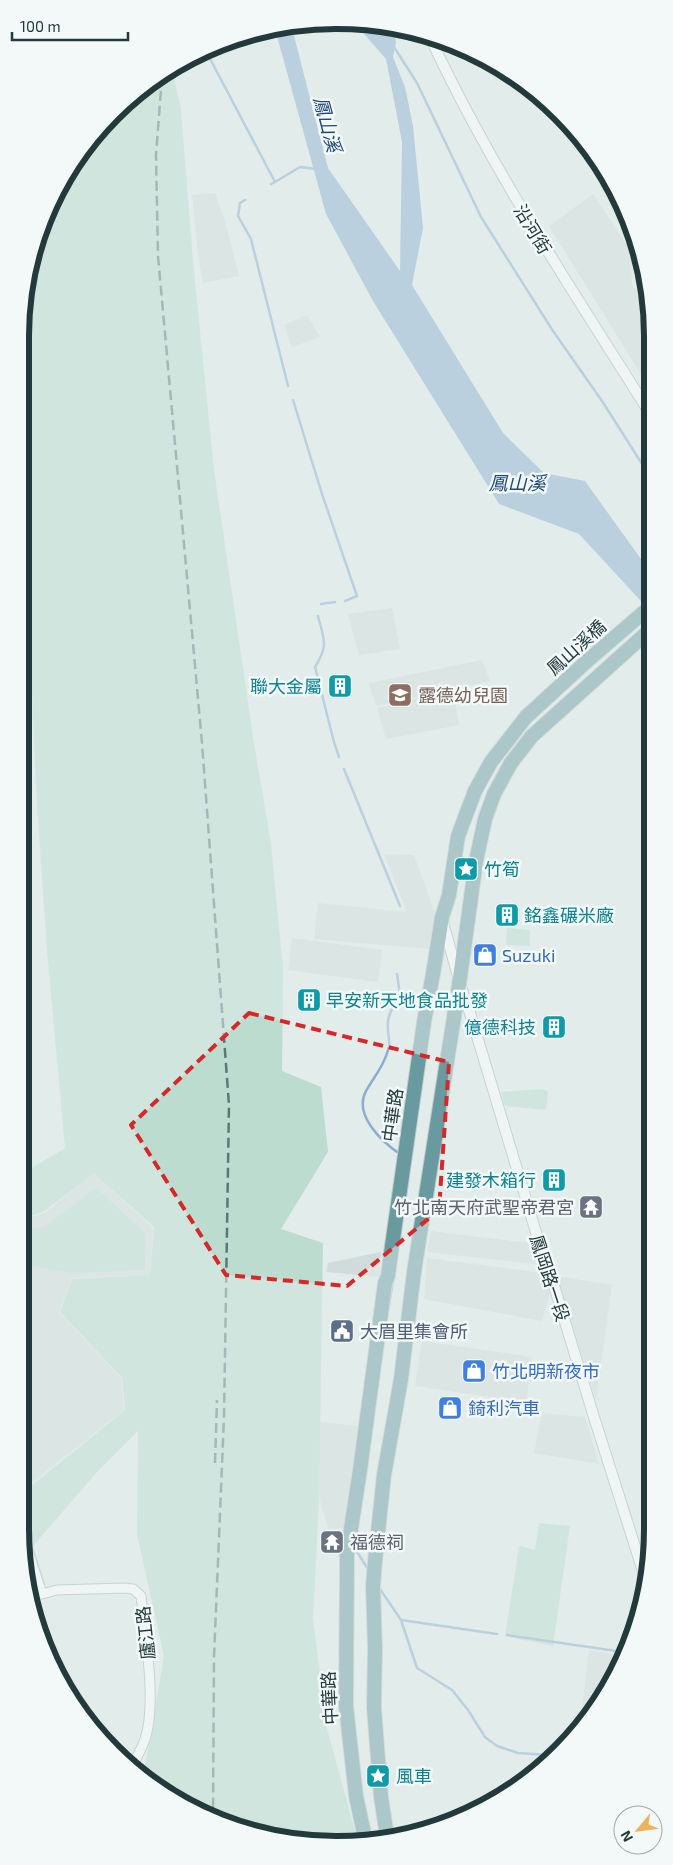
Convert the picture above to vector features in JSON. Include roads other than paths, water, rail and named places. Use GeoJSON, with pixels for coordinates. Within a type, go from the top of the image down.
{"type":"FeatureCollection","features":[{"type":"Feature","properties":{"kind":"main road","name":"鳳山溪橋"},"geometry":{"type":"LineString","coordinates":[[526,717],[644,612]]}},
{"type":"Feature","properties":{"kind":"main road","name":"鳳山溪橋"},"geometry":{"type":"LineString","coordinates":[[459,985],[476,861],[485,819],[494,794],[511,763],[532,736],[644,635]]}},
{"type":"Feature","properties":{"kind":"main road","name":"中華路"},"geometry":{"type":"LineString","coordinates":[[364,1835],[356,1796],[346,1706],[347,1555],[385,1283],[391,1254],[424,1022],[434,974],[442,917],[449,895],[458,836],[475,790],[491,762],[526,717]]}},
{"type":"Feature","properties":{"kind":"main road"},"geometry":{"type":"LineString","coordinates":[[386,1832],[381,1797],[374,1708],[373,1586],[375,1561],[384,1476],[401,1378],[414,1272],[459,985]]}},
{"type":"Feature","properties":{"kind":"street","name":"沿河街"},"geometry":{"type":"LineString","coordinates":[[434,45],[500,173],[553,262],[644,406]]}},
{"type":"Feature","properties":{"kind":"street","name":"鳳岡路一段"},"geometry":{"type":"LineString","coordinates":[[442,917],[459,985],[470,1013],[535,1230],[549,1269],[642,1569]]}},
{"type":"Feature","properties":{"kind":"street","name":"廬江路"},"geometry":{"type":"LineString","coordinates":[[30,1556],[42,1594],[57,1590],[124,1588],[133,1589],[141,1596],[148,1664],[150,1710],[145,1738],[135,1761]]}},
{"type":"Feature","properties":{"kind":"water","name":"鳳山溪"},"geometry":{"type":"Polygon","coordinates":[[[360,29],[394,34],[396,42],[393,57],[405,87],[413,126],[423,228],[412,285],[503,433],[544,473],[585,481],[644,563],[644,604],[579,534],[499,504],[373,301],[326,214],[277,35],[293,32],[328,168],[400,271],[402,142],[386,59],[360,29]]]}},
{"type":"Feature","properties":{"kind":"waterway"},"geometry":{"type":"LineString","coordinates":[[394,47],[417,83],[481,217],[553,331],[602,401],[644,467]]}},
{"type":"Feature","properties":{"kind":"waterway"},"geometry":{"type":"LineString","coordinates":[[209,56],[275,182],[271,184]]}},
{"type":"Feature","properties":{"kind":"waterway"},"geometry":{"type":"LineString","coordinates":[[275,182],[300,167],[316,169]]}},
{"type":"Feature","properties":{"kind":"waterway"},"geometry":{"type":"LineString","coordinates":[[245,200],[240,203],[238,216],[251,239],[288,386]]}},
{"type":"Feature","properties":{"kind":"waterway"},"geometry":{"type":"LineString","coordinates":[[293,400],[322,494],[357,596],[345,601]]}},
{"type":"Feature","properties":{"kind":"waterway"},"geometry":{"type":"LineString","coordinates":[[321,604],[335,602]]}},
{"type":"Feature","properties":{"kind":"waterway"},"geometry":{"type":"LineString","coordinates":[[318,616],[324,648],[315,667],[339,757]]}},
{"type":"Feature","properties":{"kind":"waterway"},"geometry":{"type":"LineString","coordinates":[[344,769],[400,906]]}},
{"type":"Feature","properties":{"kind":"waterway"},"geometry":{"type":"LineString","coordinates":[[397,974],[400,995],[388,1019],[389,1047],[385,1060],[366,1091],[363,1109],[371,1127],[400,1154]]}},
{"type":"Feature","properties":{"kind":"waterway"},"geometry":{"type":"LineString","coordinates":[[386,1324],[393,1280]]}},
{"type":"Feature","properties":{"kind":"waterway"},"geometry":{"type":"LineString","coordinates":[[358,1525],[356,1550],[369,1571]]}},
{"type":"Feature","properties":{"kind":"waterway"},"geometry":{"type":"LineString","coordinates":[[378,1586],[401,1620],[417,1668],[452,1690],[468,1710],[485,1737],[497,1746],[518,1753],[545,1755]]}},
{"type":"Feature","properties":{"kind":"waterway"},"geometry":{"type":"LineString","coordinates":[[401,1620],[497,1634]]}},
{"type":"Feature","properties":{"kind":"waterway"},"geometry":{"type":"LineString","coordinates":[[507,1635],[619,1651]]}},
{"type":"Feature","properties":{"kind":"railway"},"geometry":{"type":"LineString","coordinates":[[161,84],[156,155],[158,256],[202,743],[229,1105],[224,1417],[214,1657],[213,1810]]}},
{"type":"Feature","properties":{"kind":"railway"},"geometry":{"type":"LineString","coordinates":[[215,1463],[217,1400]]}},
{"type":"Feature","properties":{"kind":"place","name":"聯大金屬"},"geometry":{"type":"Point","coordinates":[340,686]}},
{"type":"Feature","properties":{"kind":"place","name":"露德幼兒園"},"geometry":{"type":"Point","coordinates":[400,695]}},
{"type":"Feature","properties":{"kind":"place","name":"竹筍"},"geometry":{"type":"Point","coordinates":[466,869]}},
{"type":"Feature","properties":{"kind":"place","name":"銘鑫碾米廠"},"geometry":{"type":"Point","coordinates":[507,915]}},
{"type":"Feature","properties":{"kind":"place","name":"Suzuki"},"geometry":{"type":"Point","coordinates":[485,955]}},
{"type":"Feature","properties":{"kind":"place","name":"早安新天地食品批發"},"geometry":{"type":"Point","coordinates":[309,1000]}},
{"type":"Feature","properties":{"kind":"place","name":"億德科技"},"geometry":{"type":"Point","coordinates":[554,1027]}},
{"type":"Feature","properties":{"kind":"place","name":"建發木箱行"},"geometry":{"type":"Point","coordinates":[554,1180]}},
{"type":"Feature","properties":{"kind":"place","name":"竹北南天府武聖帝君宮"},"geometry":{"type":"Point","coordinates":[591,1207]}},
{"type":"Feature","properties":{"kind":"place","name":"大眉里集會所"},"geometry":{"type":"Point","coordinates":[342,1331]}},
{"type":"Feature","properties":{"kind":"place","name":"竹北明新夜市"},"geometry":{"type":"Point","coordinates":[474,1371]}},
{"type":"Feature","properties":{"kind":"place","name":"錡利汽車"},"geometry":{"type":"Point","coordinates":[450,1408]}},
{"type":"Feature","properties":{"kind":"place","name":"福德祠"},"geometry":{"type":"Point","coordinates":[332,1542]}},
{"type":"Feature","properties":{"kind":"place","name":"風車"},"geometry":{"type":"Point","coordinates":[378,1776]}}]}
